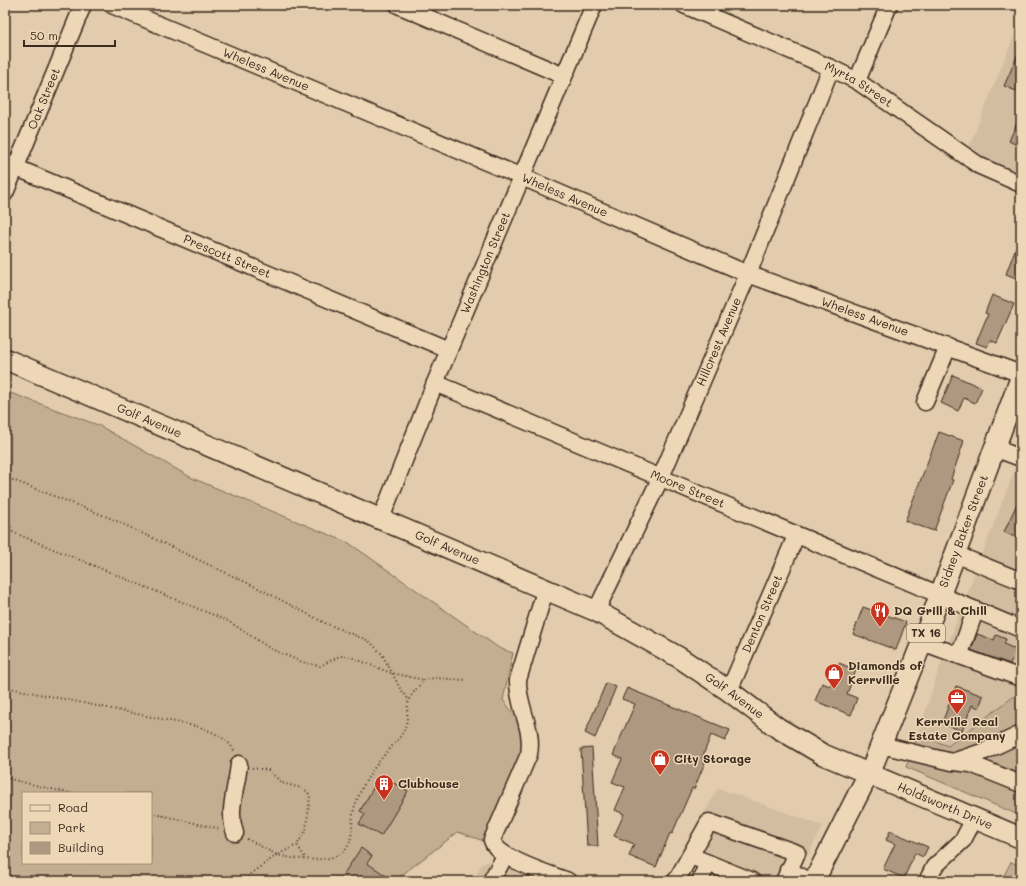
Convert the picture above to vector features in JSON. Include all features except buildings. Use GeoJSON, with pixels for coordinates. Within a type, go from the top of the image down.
{"type":"FeatureCollection","features":[{"type":"Feature","properties":{"kind":"main road","name":"Golf Avenue"},"geometry":{"type":"LineString","coordinates":[[5,359],[380,521],[596,611],[680,658],[729,691],[778,728],[803,743],[822,754],[869,774]]}},
{"type":"Feature","properties":{"kind":"main road","name":"Sidney Baker Street"},"geometry":{"type":"LineString","coordinates":[[814,881],[869,774],[881,745],[922,642],[994,448],[1015,413],[1021,377]]}},
{"type":"Feature","properties":{"kind":"main road","name":"Holdsworth Drive"},"geometry":{"type":"LineString","coordinates":[[869,774],[1021,838]]}},
{"type":"Feature","properties":{"kind":"street","name":"Oak Street"},"geometry":{"type":"LineString","coordinates":[[5,193],[10,166],[83,5]]}},
{"type":"Feature","properties":{"kind":"street","name":"Wheless Avenue"},"geometry":{"type":"LineString","coordinates":[[112,5],[522,177],[748,274],[1021,374]]}},
{"type":"Feature","properties":{"kind":"street"},"geometry":{"type":"LineString","coordinates":[[398,5],[564,76]]}},
{"type":"Feature","properties":{"kind":"street","name":"Washington Street"},"geometry":{"type":"LineString","coordinates":[[380,521],[449,350],[594,5]]}},
{"type":"Feature","properties":{"kind":"street","name":"Myrta Street"},"geometry":{"type":"LineString","coordinates":[[684,5],[831,68],[857,81],[980,166],[1021,184]]}},
{"type":"Feature","properties":{"kind":"street"},"geometry":{"type":"LineString","coordinates":[[857,81],[889,5]]}},
{"type":"Feature","properties":{"kind":"street","name":"Hillcrest Avenue"},"geometry":{"type":"LineString","coordinates":[[596,611],[661,477],[748,274],[831,68]]}},
{"type":"Feature","properties":{"kind":"street","name":"Prescott Street"},"geometry":{"type":"LineString","coordinates":[[10,166],[449,350]]}},
{"type":"Feature","properties":{"kind":"street"},"geometry":{"type":"LineString","coordinates":[[925,402],[948,347]]}},
{"type":"Feature","properties":{"kind":"street","name":"Moore Street"},"geometry":{"type":"LineString","coordinates":[[436,383],[661,477],[796,536],[1021,629]]}},
{"type":"Feature","properties":{"kind":"street"},"geometry":{"type":"LineString","coordinates":[[994,448],[1021,458]]}},
{"type":"Feature","properties":{"kind":"street","name":"Denton Street"},"geometry":{"type":"LineString","coordinates":[[729,691],[796,536]]}},
{"type":"Feature","properties":{"kind":"street"},"geometry":{"type":"LineString","coordinates":[[955,554],[1021,581]]}},
{"type":"Feature","properties":{"kind":"street"},"geometry":{"type":"LineString","coordinates":[[545,590],[518,680],[517,691],[531,743],[529,754],[492,840],[493,846],[505,856],[568,881]]}},
{"type":"Feature","properties":{"kind":"street"},"geometry":{"type":"LineString","coordinates":[[954,654],[962,648],[975,611]]}},
{"type":"Feature","properties":{"kind":"street"},"geometry":{"type":"LineString","coordinates":[[922,642],[954,654],[1017,670]]}},
{"type":"Feature","properties":{"kind":"street"},"geometry":{"type":"LineString","coordinates":[[952,762],[985,751],[1021,734]]}},
{"type":"Feature","properties":{"kind":"street"},"geometry":{"type":"LineString","coordinates":[[881,745],[952,762],[970,764],[1021,784]]}},
{"type":"Feature","properties":{"kind":"street"},"geometry":{"type":"LineString","coordinates":[[235,833],[232,824],[232,805],[239,764]]}},
{"type":"Feature","properties":{"kind":"street"},"geometry":{"type":"LineString","coordinates":[[927,881],[934,867],[963,840],[974,819]]}},
{"type":"Feature","properties":{"kind":"street"},"geometry":{"type":"LineString","coordinates":[[676,881],[709,822],[797,853],[786,876],[810,881]]}},
{"type":"Feature","properties":{"kind":"street"},"geometry":{"type":"LineString","coordinates":[[491,881],[505,856]]}},
{"type":"Feature","properties":{"kind":"street"},"geometry":{"type":"LineString","coordinates":[[691,856],[752,881]]}},
{"type":"Feature","properties":{"kind":"street"},"geometry":{"type":"LineString","coordinates":[[700,881],[708,863]]}},
{"type":"Feature","properties":{"kind":"path"},"geometry":{"type":"LineString","coordinates":[[5,477],[110,518],[258,588],[325,623],[369,641],[382,654],[391,673],[409,700],[409,712],[405,729],[370,774],[360,792],[351,822],[352,836],[348,845],[341,854],[330,858],[295,859],[277,855],[250,874],[246,881]]}},
{"type":"Feature","properties":{"kind":"path"},"geometry":{"type":"LineString","coordinates":[[5,516],[14,533]]}},
{"type":"Feature","properties":{"kind":"path"},"geometry":{"type":"LineString","coordinates":[[5,529],[228,621],[271,649],[302,662],[320,666],[340,656],[348,656],[391,673],[424,680],[434,678],[466,680]]}},
{"type":"Feature","properties":{"kind":"path"},"geometry":{"type":"LineString","coordinates":[[409,700],[424,680]]}},
{"type":"Feature","properties":{"kind":"path"},"geometry":{"type":"LineString","coordinates":[[5,687],[200,727],[216,733],[230,744],[235,751],[239,764],[244,768],[268,770],[282,783],[307,791],[310,796],[306,830],[297,845],[306,859]]}},
{"type":"Feature","properties":{"kind":"path"},"geometry":{"type":"LineString","coordinates":[[5,778],[65,792]]}},
{"type":"Feature","properties":{"kind":"shaded area"},"geometry":{"type":"Polygon","coordinates":[[[1021,19],[1021,175],[967,152],[1021,19]]]}},
{"type":"Feature","properties":{"kind":"shaded area"},"geometry":{"type":"Polygon","coordinates":[[[1021,453],[1021,691],[948,746],[918,734],[943,657],[1021,453]]]}},
{"type":"Feature","properties":{"kind":"shaded area"},"geometry":{"type":"Polygon","coordinates":[[[718,788],[823,826],[794,881],[667,881],[718,788]]]}},
{"type":"Feature","properties":{"kind":"shaded area"},"geometry":{"type":"Polygon","coordinates":[[[488,861],[513,865],[552,881],[472,881],[482,864],[488,861]]]}},
{"type":"Feature","properties":{"kind":"green space"},"geometry":{"type":"Polygon","coordinates":[[[5,391],[98,425],[192,478],[349,543],[499,648],[513,653],[503,700],[519,724],[521,754],[484,841],[458,832],[394,881],[5,881],[5,391]]]}},
{"type":"Feature","properties":{"kind":"green space"},"geometry":{"type":"Polygon","coordinates":[[[1021,691],[1021,816],[906,767],[918,734],[948,746],[1021,691]]]}},
{"type":"Feature","properties":{"kind":"green space"},"geometry":{"type":"Polygon","coordinates":[[[1011,862],[1021,866],[1021,881],[1001,881],[1011,862]]]}},
{"type":"Feature","properties":{"kind":"tunnel"},"geometry":{"type":"LineString","coordinates":[[1019,662],[1021,656]]}},
{"type":"Feature","properties":{"kind":"place","name":"DQ Grill & Chill"},"geometry":{"type":"Point","coordinates":[880,628]}},
{"type":"Feature","properties":{"kind":"place","name":"Diamonds of Kerrville"},"geometry":{"type":"Point","coordinates":[834,690]}},
{"type":"Feature","properties":{"kind":"place","name":"Kerrville Real Estate Company"},"geometry":{"type":"Point","coordinates":[957,715]}},
{"type":"Feature","properties":{"kind":"place","name":"City Storage"},"geometry":{"type":"Point","coordinates":[660,776]}},
{"type":"Feature","properties":{"kind":"place","name":"Clubhouse"},"geometry":{"type":"Point","coordinates":[384,801]}}]}
